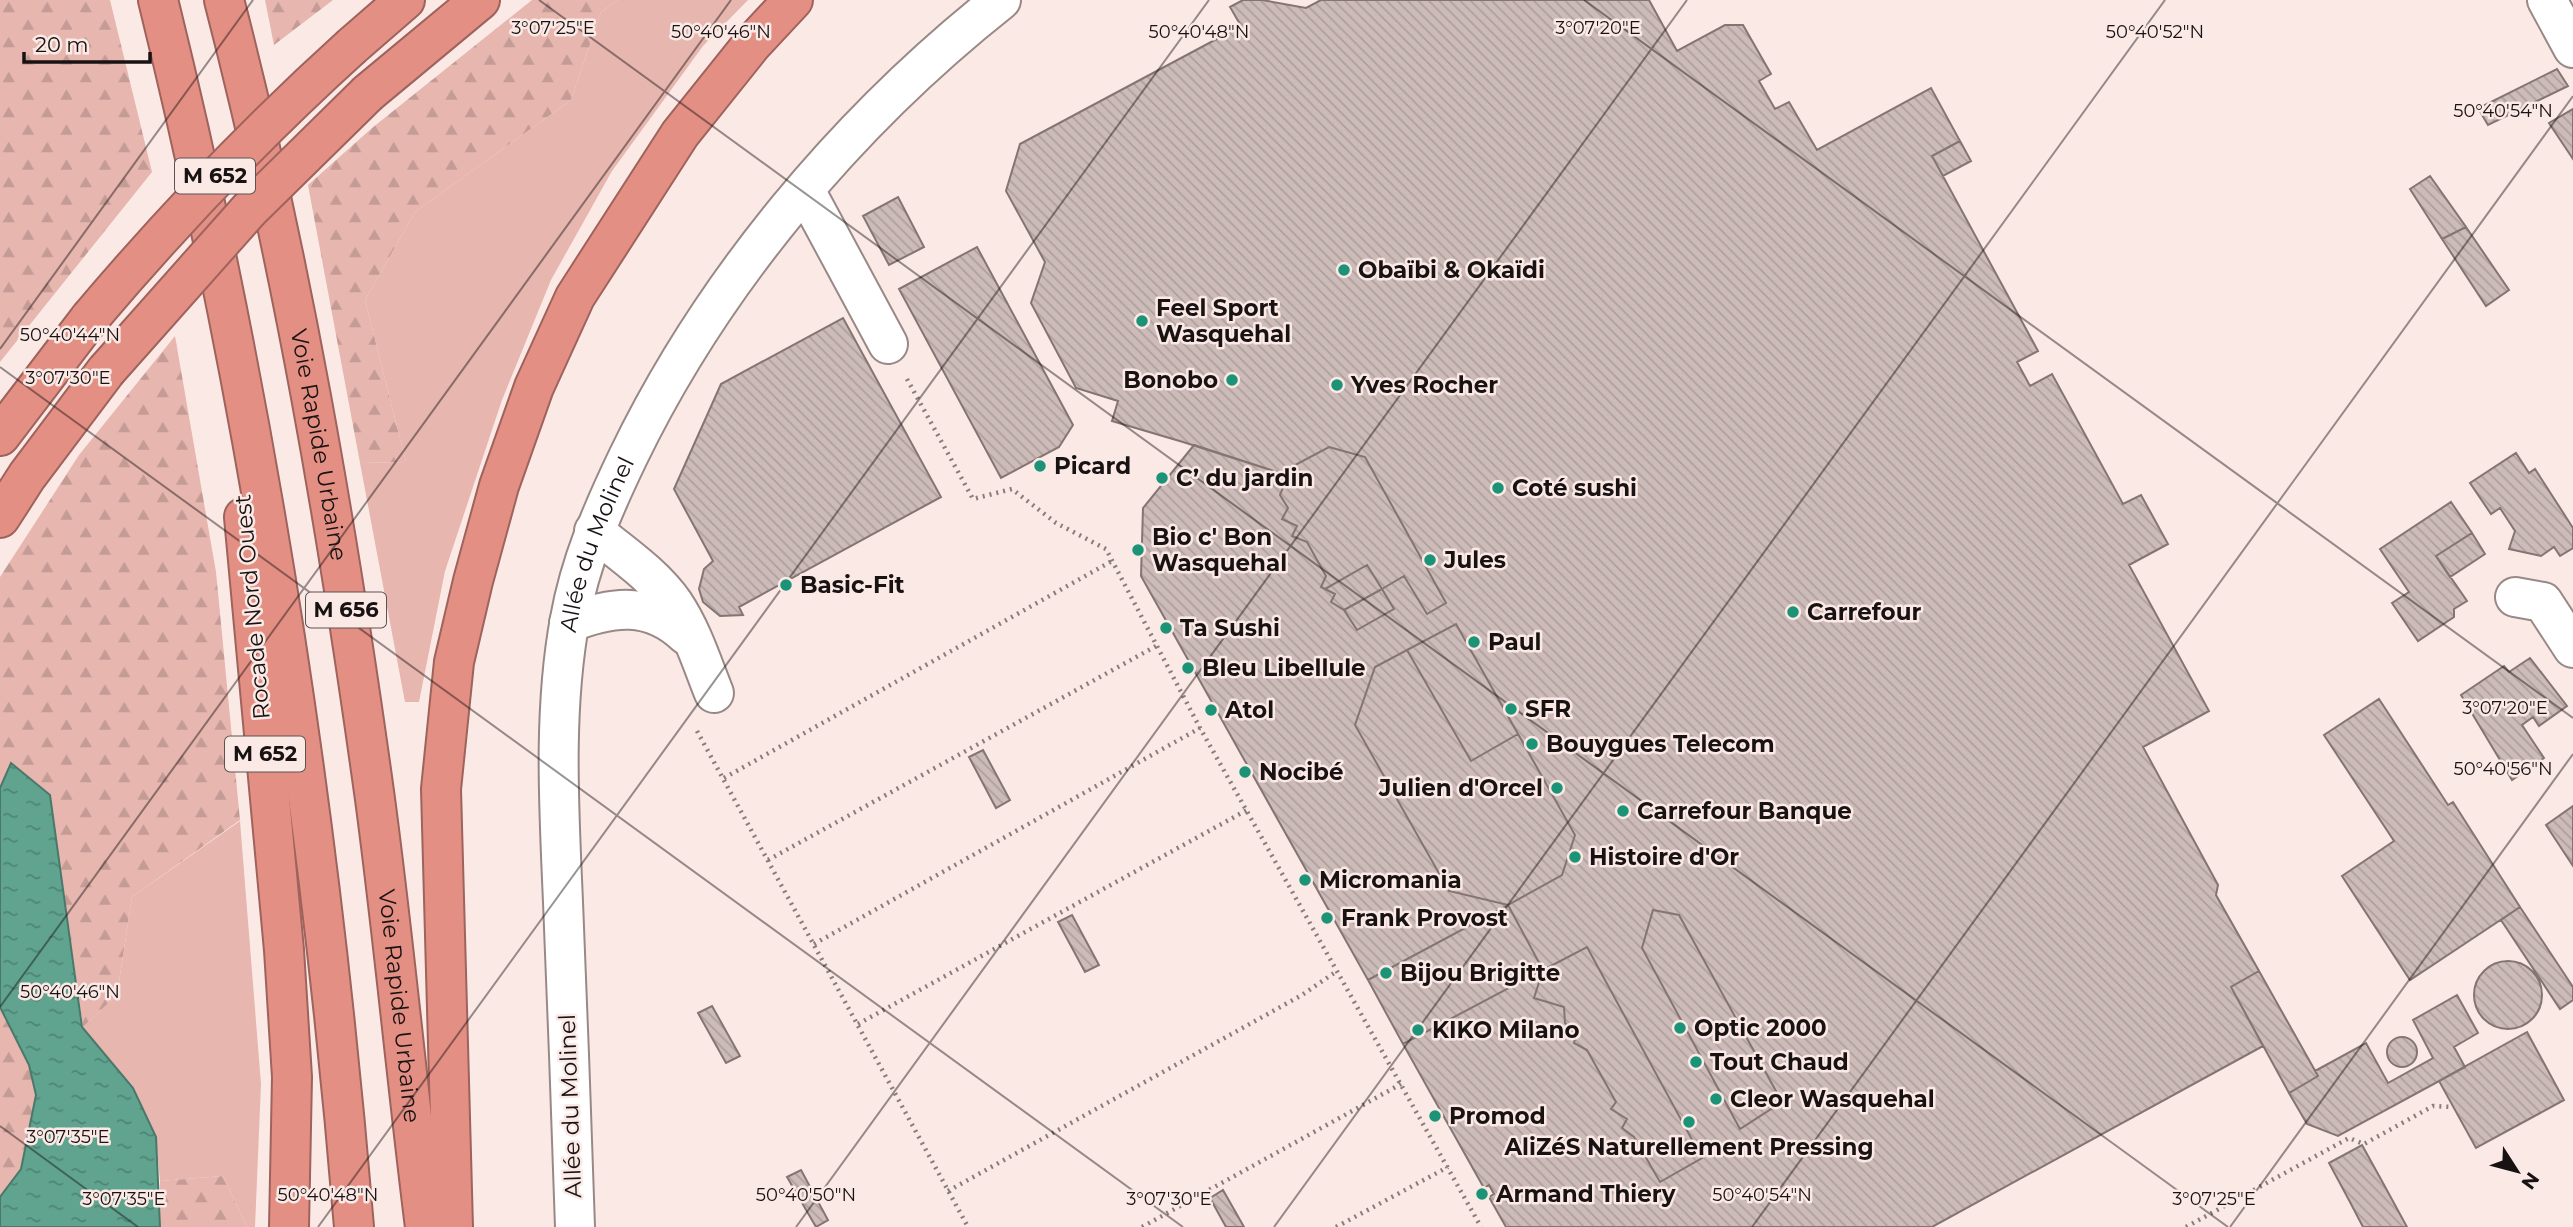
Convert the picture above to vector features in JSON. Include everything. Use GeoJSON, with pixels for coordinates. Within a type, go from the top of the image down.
{"type":"FeatureCollection","features":[{"type":"Feature","properties":{"kind":"highway","name":"M 656"},"geometry":{"type":"LineString","coordinates":[[158,0],[222,281],[267,518],[317,850],[343,1085],[354,1227]]}},
{"type":"Feature","properties":{"kind":"highway","name":"Voie Rapide Urbaine"},"geometry":{"type":"LineString","coordinates":[[224,0],[288,281],[331,518],[374,797],[425,1227]]}},
{"type":"Feature","properties":{"kind":"highway","name":"M 652"},"geometry":{"type":"LineString","coordinates":[[0,436],[90,318],[223,168],[352,46],[405,0]]}},
{"type":"Feature","properties":{"kind":"highway","name":"M 652"},"geometry":{"type":"LineString","coordinates":[[0,518],[27,476],[106,371],[249,209],[368,93],[480,0]]}},
{"type":"Feature","properties":{"kind":"highway"},"geometry":{"type":"LineString","coordinates":[[453,1227],[441,789],[454,662],[472,581],[499,486],[534,387],[576,297],[680,134],[752,44],[793,0]]}},
{"type":"Feature","properties":{"kind":"highway","name":"Rocade Nord Ouest"},"geometry":{"type":"LineString","coordinates":[[222,281],[284,950],[292,1077],[289,1227]]}},
{"type":"Feature","properties":{"kind":"street","name":"Allée du Molinel"},"geometry":{"type":"LineString","coordinates":[[575,1227],[560,797],[563,683],[569,623],[580,574],[594,531],[665,386],[733,282],[805,190],[925,66],[1001,0]]}},
{"type":"Feature","properties":{"kind":"street"},"geometry":{"type":"LineString","coordinates":[[2547,0],[2573,48]]}},
{"type":"Feature","properties":{"kind":"street"},"geometry":{"type":"LineString","coordinates":[[805,190],[888,344]]}},
{"type":"Feature","properties":{"kind":"street"},"geometry":{"type":"LineString","coordinates":[[594,531],[659,587],[673,604],[693,641],[714,693]]}},
{"type":"Feature","properties":{"kind":"street"},"geometry":{"type":"LineString","coordinates":[[2515,597],[2543,602],[2573,648]]}},
{"type":"Feature","properties":{"kind":"street"},"geometry":{"type":"LineString","coordinates":[[569,623],[604,611],[638,608],[664,617],[693,641]]}},
{"type":"Feature","properties":{"kind":"path"},"geometry":{"type":"LineString","coordinates":[[888,344],[974,499],[1012,489],[1056,523],[1106,549],[1200,728],[1481,1227]]}},
{"type":"Feature","properties":{"kind":"path"},"geometry":{"type":"LineString","coordinates":[[724,778],[1112,561]]}},
{"type":"Feature","properties":{"kind":"path"},"geometry":{"type":"LineString","coordinates":[[768,860],[1158,645]]}},
{"type":"Feature","properties":{"kind":"path"},"geometry":{"type":"LineString","coordinates":[[814,944],[1200,728]]}},
{"type":"Feature","properties":{"kind":"path"},"geometry":{"type":"LineString","coordinates":[[697,731],[968,1227]]}},
{"type":"Feature","properties":{"kind":"path"},"geometry":{"type":"LineString","coordinates":[[858,1024],[1247,810]]}},
{"type":"Feature","properties":{"kind":"path"},"geometry":{"type":"LineString","coordinates":[[948,1191],[1302,995],[1338,971]]}},
{"type":"Feature","properties":{"kind":"path"},"geometry":{"type":"LineString","coordinates":[[1142,1227],[1401,1084]]}},
{"type":"Feature","properties":{"kind":"path"},"geometry":{"type":"LineString","coordinates":[[2186,1227],[2349,1138],[2364,1144],[2433,1106],[2453,1107]]}},
{"type":"Feature","properties":{"kind":"path"},"geometry":{"type":"LineString","coordinates":[[1336,1227],[1448,1167]]}},
{"type":"Feature","properties":{"kind":"green space"},"geometry":{"type":"Polygon","coordinates":[[[0,0],[110,0],[152,172],[0,362],[0,0]]]}},
{"type":"Feature","properties":{"kind":"green space"},"geometry":{"type":"Polygon","coordinates":[[[265,0],[333,0],[274,45],[265,0]]]}},
{"type":"Feature","properties":{"kind":"green space"},"geometry":{"type":"Polygon","coordinates":[[[532,0],[618,0],[601,12],[571,100],[415,212],[365,300],[406,462],[360,463],[308,185],[372,128],[532,0]]]}},
{"type":"Feature","properties":{"kind":"green space"},"geometry":{"type":"Polygon","coordinates":[[[618,0],[748,0],[703,46],[612,171],[551,280],[502,400],[445,571],[419,702],[405,702],[360,463],[406,462],[365,300],[415,212],[571,100],[601,12],[618,0]]]}},
{"type":"Feature","properties":{"kind":"green space"},"geometry":{"type":"Polygon","coordinates":[[[175,336],[216,572],[240,820],[132,897],[117,995],[83,1027],[50,795],[11,764],[0,788],[0,577],[79,455],[175,336]]]}},
{"type":"Feature","properties":{"kind":"green space"},"geometry":{"type":"Polygon","coordinates":[[[240,821],[261,1084],[255,1227],[247,1227],[223,1176],[160,1181],[156,1137],[133,1088],[83,1027],[117,995],[132,897],[240,821]]]}},
{"type":"Feature","properties":{"kind":"green space"},"geometry":{"type":"Polygon","coordinates":[[[0,1007],[29,1065],[36,1094],[21,1169],[0,1197],[0,1007]]]}},
{"type":"Feature","properties":{"kind":"green space"},"geometry":{"type":"Polygon","coordinates":[[[223,1176],[247,1227],[160,1227],[160,1181],[223,1176]]]}},
{"type":"Feature","properties":{"kind":"water"},"geometry":{"type":"Polygon","coordinates":[[[11,763],[50,795],[82,1027],[133,1088],[156,1137],[160,1227],[0,1227],[0,1197],[21,1169],[36,1095],[29,1065],[0,1007],[0,788],[11,763]]]}},
{"type":"Feature","properties":{"kind":"building","name":"Carrefour"},"geometry":{"type":"Polygon","coordinates":[[[1243,0],[1262,0],[1306,8],[1321,0],[1649,0],[1677,51],[1725,25],[1743,25],[1771,74],[1759,81],[1775,109],[1789,102],[1817,150],[1931,88],[1960,141],[1932,156],[2038,351],[2017,362],[2030,386],[2052,374],[2123,504],[2141,495],[2168,544],[2129,565],[2209,711],[2143,747],[2218,885],[2216,895],[2259,971],[2231,987],[2263,1046],[1932,1227],[1506,1227],[1489,1197],[1494,1194],[1489,1185],[1484,1188],[1403,1044],[1543,970],[1508,905],[1368,980],[1141,576],[1143,508],[1194,445],[1112,421],[1118,401],[1076,388],[1031,303],[1045,262],[1006,191],[1020,144],[1241,26],[1230,7],[1243,0]],[[1329,447],[1280,473],[1288,475],[1280,495],[1288,508],[1282,519],[1297,526],[1292,536],[1307,542],[1326,576],[1321,587],[1335,594],[1331,602],[1344,610],[1357,630],[1394,609],[1382,589],[1404,576],[1427,614],[1446,603],[1365,457],[1329,447]],[[1456,624],[1375,667],[1355,725],[1449,891],[1508,905],[1562,875],[1575,835],[1456,624]],[[1653,910],[1642,948],[1740,1129],[1782,1102],[1679,915],[1653,910]],[[1587,947],[1543,970],[1534,998],[1564,1007],[1565,1023],[1576,1034],[1574,1043],[1587,1050],[1616,1102],[1611,1109],[1627,1119],[1622,1128],[1634,1137],[1660,1182],[1702,1158],[1587,947]]]}},
{"type":"Feature","properties":{"kind":"building"},"geometry":{"type":"Polygon","coordinates":[[[2557,69],[2568,86],[2488,125],[2478,108],[2557,69]]]}},
{"type":"Feature","properties":{"kind":"building"},"geometry":{"type":"Polygon","coordinates":[[[2573,109],[2573,159],[2549,123],[2573,109]]]}},
{"type":"Feature","properties":{"kind":"building"},"geometry":{"type":"Polygon","coordinates":[[[1960,141],[1971,161],[1943,176],[1932,156],[1960,141]]]}},
{"type":"Feature","properties":{"kind":"building"},"geometry":{"type":"Polygon","coordinates":[[[2430,176],[2466,227],[2442,239],[2410,189],[2430,176]]]}},
{"type":"Feature","properties":{"kind":"building"},"geometry":{"type":"Polygon","coordinates":[[[898,197],[924,247],[889,265],[863,216],[898,197]]]}},
{"type":"Feature","properties":{"kind":"building"},"geometry":{"type":"Polygon","coordinates":[[[2466,227],[2509,290],[2486,306],[2442,239],[2466,227]]]}},
{"type":"Feature","properties":{"kind":"building"},"geometry":{"type":"Polygon","coordinates":[[[977,247],[1073,425],[1059,447],[1001,478],[899,289],[977,247]]]}},
{"type":"Feature","properties":{"kind":"building"},"geometry":{"type":"Polygon","coordinates":[[[843,318],[941,497],[739,607],[743,615],[720,616],[703,602],[699,589],[704,569],[713,561],[674,489],[721,384],[843,318]]]}},
{"type":"Feature","properties":{"kind":"building"},"geometry":{"type":"Polygon","coordinates":[[[1329,447],[1365,457],[1446,603],[1427,614],[1404,576],[1382,589],[1367,565],[1325,589],[1321,587],[1326,576],[1307,542],[1292,536],[1297,526],[1282,519],[1288,508],[1280,495],[1288,475],[1280,473],[1329,447]]]}},
{"type":"Feature","properties":{"kind":"building"},"geometry":{"type":"Polygon","coordinates":[[[2516,453],[2529,473],[2535,469],[2573,528],[2573,548],[2560,556],[2554,547],[2541,556],[2509,549],[2515,531],[2500,508],[2491,514],[2470,483],[2516,453]]]}},
{"type":"Feature","properties":{"kind":"building"},"geometry":{"type":"Polygon","coordinates":[[[2451,502],[2472,533],[2436,556],[2467,601],[2454,609],[2454,617],[2418,641],[2392,603],[2409,592],[2380,549],[2451,502]]]}},
{"type":"Feature","properties":{"kind":"building"},"geometry":{"type":"Polygon","coordinates":[[[2472,533],[2485,554],[2450,577],[2436,556],[2472,533]]]}},
{"type":"Feature","properties":{"kind":"building"},"geometry":{"type":"Polygon","coordinates":[[[1367,565],[1382,589],[1344,610],[1331,602],[1335,594],[1325,589],[1367,565]]]}},
{"type":"Feature","properties":{"kind":"building"},"geometry":{"type":"Polygon","coordinates":[[[1382,589],[1394,609],[1357,630],[1344,610],[1382,589]]]}},
{"type":"Feature","properties":{"kind":"building"},"geometry":{"type":"Polygon","coordinates":[[[1456,624],[1518,734],[1471,761],[1407,650],[1456,624]]]}},
{"type":"Feature","properties":{"kind":"building"},"geometry":{"type":"Polygon","coordinates":[[[1407,650],[1471,761],[1518,734],[1575,835],[1562,875],[1508,905],[1449,891],[1355,725],[1375,667],[1407,650]]]}},
{"type":"Feature","properties":{"kind":"building"},"geometry":{"type":"Polygon","coordinates":[[[2530,658],[2567,706],[2539,726],[2533,717],[2522,725],[2544,758],[2512,780],[2461,695],[2504,666],[2509,672],[2530,658]]]}},
{"type":"Feature","properties":{"kind":"building"},"geometry":{"type":"Polygon","coordinates":[[[2379,699],[2448,805],[2453,802],[2520,907],[2410,980],[2342,876],[2394,841],[2324,735],[2379,699]]]}},
{"type":"Feature","properties":{"kind":"building"},"geometry":{"type":"Polygon","coordinates":[[[983,750],[1010,800],[996,808],[969,757],[983,750]]]}},
{"type":"Feature","properties":{"kind":"building"},"geometry":{"type":"Polygon","coordinates":[[[2573,806],[2573,866],[2546,825],[2573,806]]]}},
{"type":"Feature","properties":{"kind":"building"},"geometry":{"type":"Polygon","coordinates":[[[1508,905],[1543,970],[1403,1044],[1368,980],[1508,905]]]}},
{"type":"Feature","properties":{"kind":"building"},"geometry":{"type":"Polygon","coordinates":[[[2520,907],[2573,987],[2573,1000],[2560,1009],[2501,920],[2520,907]]]}},
{"type":"Feature","properties":{"kind":"building"},"geometry":{"type":"Polygon","coordinates":[[[1653,910],[1679,915],[1782,1102],[1740,1129],[1642,948],[1653,910]]]}},
{"type":"Feature","properties":{"kind":"building"},"geometry":{"type":"Polygon","coordinates":[[[1072,915],[1099,965],[1085,972],[1058,922],[1072,915]]]}},
{"type":"Feature","properties":{"kind":"building"},"geometry":{"type":"Polygon","coordinates":[[[1587,947],[1702,1158],[1660,1182],[1634,1137],[1622,1128],[1627,1119],[1611,1109],[1616,1102],[1587,1050],[1574,1043],[1576,1034],[1565,1023],[1564,1007],[1534,998],[1543,970],[1587,947]]]}},
{"type":"Feature","properties":{"kind":"building"},"geometry":{"type":"Polygon","coordinates":[[[2508,961],[2521,964],[2532,971],[2539,982],[2542,995],[2539,1008],[2532,1019],[2521,1026],[2508,1029],[2495,1026],[2484,1019],[2477,1008],[2474,995],[2477,982],[2484,971],[2495,964],[2508,961]]]}},
{"type":"Feature","properties":{"kind":"building"},"geometry":{"type":"Polygon","coordinates":[[[2259,971],[2318,1076],[2289,1093],[2231,987],[2259,971]]]}},
{"type":"Feature","properties":{"kind":"building"},"geometry":{"type":"Polygon","coordinates":[[[2457,995],[2478,1033],[2454,1047],[2465,1067],[2338,1136],[2307,1124],[2289,1093],[2318,1076],[2315,1071],[2366,1043],[2388,1083],[2433,1058],[2413,1020],[2457,995]]]}},
{"type":"Feature","properties":{"kind":"building"},"geometry":{"type":"Polygon","coordinates":[[[712,1006],[740,1056],[726,1063],[698,1013],[712,1006]]]}},
{"type":"Feature","properties":{"kind":"building"},"geometry":{"type":"Polygon","coordinates":[[[2527,1032],[2564,1100],[2476,1148],[2439,1081],[2527,1032]]]}},
{"type":"Feature","properties":{"kind":"building"},"geometry":{"type":"Polygon","coordinates":[[[2402,1037],[2408,1038],[2416,1046],[2416,1058],[2408,1066],[2402,1067],[2396,1066],[2388,1058],[2387,1052],[2388,1046],[2396,1038],[2402,1037]]]}},
{"type":"Feature","properties":{"kind":"building"},"geometry":{"type":"Polygon","coordinates":[[[2362,1145],[2407,1227],[2363,1227],[2329,1163],[2362,1145]]]}},
{"type":"Feature","properties":{"kind":"building"},"geometry":{"type":"Polygon","coordinates":[[[801,1170],[828,1220],[816,1227],[787,1177],[801,1170]]]}},
{"type":"Feature","properties":{"kind":"building"},"geometry":{"type":"Polygon","coordinates":[[[1223,1190],[1244,1227],[1226,1227],[1210,1198],[1223,1190]]]}},
{"type":"Feature","properties":{"kind":"place","name":"Obaïbi & Okaïdi"},"geometry":{"type":"Point","coordinates":[1344,270]}},
{"type":"Feature","properties":{"kind":"place","name":"Feel Sport Wasquehal"},"geometry":{"type":"Point","coordinates":[1142,321]}},
{"type":"Feature","properties":{"kind":"place","name":"Bonobo"},"geometry":{"type":"Point","coordinates":[1232,380]}},
{"type":"Feature","properties":{"kind":"place","name":"Yves Rocher"},"geometry":{"type":"Point","coordinates":[1337,385]}},
{"type":"Feature","properties":{"kind":"place","name":"Picard"},"geometry":{"type":"Point","coordinates":[1040,466]}},
{"type":"Feature","properties":{"kind":"place","name":"C’ du jardin"},"geometry":{"type":"Point","coordinates":[1162,478]}},
{"type":"Feature","properties":{"kind":"place","name":"Coté sushi"},"geometry":{"type":"Point","coordinates":[1498,488]}},
{"type":"Feature","properties":{"kind":"place","name":"Bio c' Bon Wasquehal"},"geometry":{"type":"Point","coordinates":[1138,550]}},
{"type":"Feature","properties":{"kind":"place","name":"Jules"},"geometry":{"type":"Point","coordinates":[1430,560]}},
{"type":"Feature","properties":{"kind":"place","name":"Basic-Fit"},"geometry":{"type":"Point","coordinates":[786,585]}},
{"type":"Feature","properties":{"kind":"place","name":"Carrefour"},"geometry":{"type":"Point","coordinates":[1793,612]}},
{"type":"Feature","properties":{"kind":"place","name":"Ta Sushi"},"geometry":{"type":"Point","coordinates":[1166,628]}},
{"type":"Feature","properties":{"kind":"place","name":"Paul"},"geometry":{"type":"Point","coordinates":[1474,642]}},
{"type":"Feature","properties":{"kind":"place","name":"Bleu Libellule"},"geometry":{"type":"Point","coordinates":[1188,668]}},
{"type":"Feature","properties":{"kind":"place","name":"SFR"},"geometry":{"type":"Point","coordinates":[1511,709]}},
{"type":"Feature","properties":{"kind":"place","name":"Atol"},"geometry":{"type":"Point","coordinates":[1211,710]}},
{"type":"Feature","properties":{"kind":"place","name":"Bouygues Telecom"},"geometry":{"type":"Point","coordinates":[1532,744]}},
{"type":"Feature","properties":{"kind":"place","name":"Nocibé"},"geometry":{"type":"Point","coordinates":[1245,772]}},
{"type":"Feature","properties":{"kind":"place","name":"Julien d'Orcel"},"geometry":{"type":"Point","coordinates":[1557,788]}},
{"type":"Feature","properties":{"kind":"place","name":"Carrefour Banque"},"geometry":{"type":"Point","coordinates":[1623,811]}},
{"type":"Feature","properties":{"kind":"place","name":"Histoire d'Or"},"geometry":{"type":"Point","coordinates":[1575,857]}},
{"type":"Feature","properties":{"kind":"place","name":"Micromania"},"geometry":{"type":"Point","coordinates":[1305,880]}},
{"type":"Feature","properties":{"kind":"place","name":"Frank Provost"},"geometry":{"type":"Point","coordinates":[1327,918]}},
{"type":"Feature","properties":{"kind":"place","name":"Bijou Brigitte"},"geometry":{"type":"Point","coordinates":[1386,973]}},
{"type":"Feature","properties":{"kind":"place","name":"Optic 2000"},"geometry":{"type":"Point","coordinates":[1680,1028]}},
{"type":"Feature","properties":{"kind":"place","name":"KIKO Milano"},"geometry":{"type":"Point","coordinates":[1418,1030]}},
{"type":"Feature","properties":{"kind":"place","name":"Tout Chaud"},"geometry":{"type":"Point","coordinates":[1696,1062]}},
{"type":"Feature","properties":{"kind":"place","name":"Cleor Wasquehal"},"geometry":{"type":"Point","coordinates":[1716,1099]}},
{"type":"Feature","properties":{"kind":"place","name":"Promod"},"geometry":{"type":"Point","coordinates":[1435,1116]}},
{"type":"Feature","properties":{"kind":"place","name":"AliZéS Naturellement Pressing"},"geometry":{"type":"Point","coordinates":[1689,1122]}},
{"type":"Feature","properties":{"kind":"place","name":"Armand Thiery"},"geometry":{"type":"Point","coordinates":[1482,1194]}}]}
